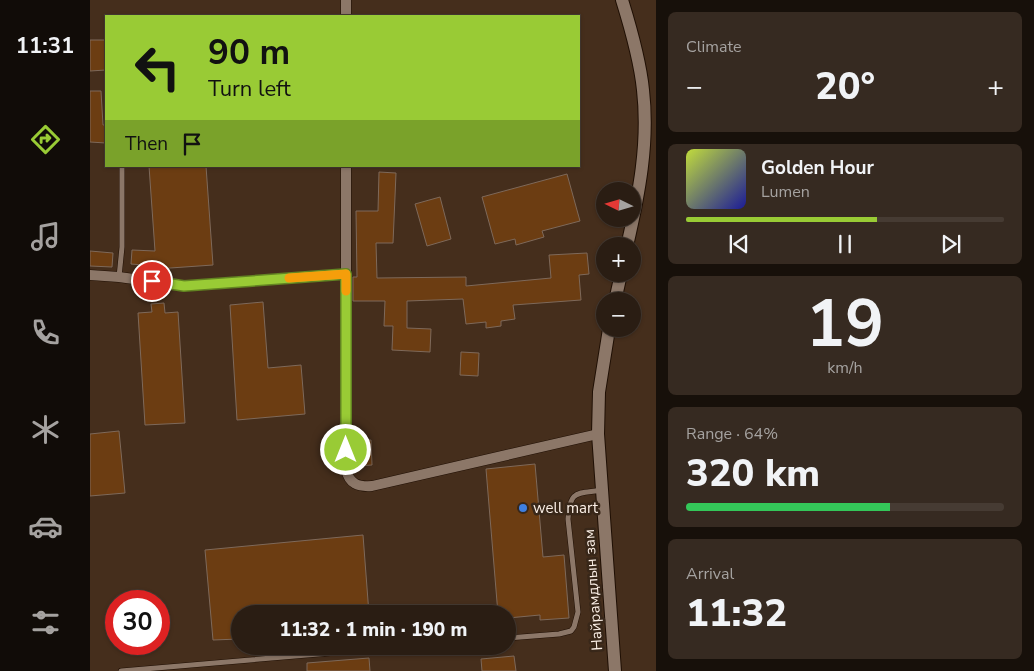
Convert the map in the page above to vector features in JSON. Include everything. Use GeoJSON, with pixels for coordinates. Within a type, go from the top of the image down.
{"type":"FeatureCollection","features":[{"type":"Feature","properties":{"kind":"main road"},"geometry":{"type":"LineString","coordinates":[[622,0],[638,59],[645,118],[641,180],[629,237]]}},
{"type":"Feature","properties":{"kind":"main road","name":"Найрамдлын зам"},"geometry":{"type":"LineString","coordinates":[[608,337],[600,385],[598,434],[615,671]]}},
{"type":"Feature","properties":{"kind":"street"},"geometry":{"type":"LineString","coordinates":[[346,0],[346,15]]}},
{"type":"Feature","properties":{"kind":"street"},"geometry":{"type":"LineString","coordinates":[[346,167],[346,469],[348,477],[356,485],[372,486],[598,434]]}},
{"type":"Feature","properties":{"kind":"street"},"geometry":{"type":"LineString","coordinates":[[90,275],[184,286],[346,274]]}},
{"type":"Feature","properties":{"kind":"lane"},"geometry":{"type":"LineString","coordinates":[[119,277],[122,247],[122,167]]}},
{"type":"Feature","properties":{"kind":"lane"},"geometry":{"type":"LineString","coordinates":[[516,637],[558,634],[570,631],[574,627],[578,612],[568,518],[569,504],[572,497],[577,494],[603,490]]}},
{"type":"Feature","properties":{"kind":"lane"},"geometry":{"type":"LineString","coordinates":[[121,671],[308,655]]}},
{"type":"Feature","properties":{"kind":"shaded area"},"geometry":{"type":"Polygon","coordinates":[[[90,0],[656,0],[656,671],[90,671],[90,0]]]}},
{"type":"Feature","properties":{"kind":"building"},"geometry":{"type":"Polygon","coordinates":[[[90,40],[105,40],[105,70],[90,71],[90,40]]]}},
{"type":"Feature","properties":{"kind":"building"},"geometry":{"type":"Polygon","coordinates":[[[90,91],[101,91],[105,143],[90,142],[90,91]]]}},
{"type":"Feature","properties":{"kind":"building"},"geometry":{"type":"Polygon","coordinates":[[[149,167],[206,167],[213,265],[156,269],[156,266],[131,264],[132,250],[155,251],[149,167]]]}},
{"type":"Feature","properties":{"kind":"building"},"geometry":{"type":"Polygon","coordinates":[[[379,172],[396,173],[393,243],[376,243],[377,278],[466,277],[466,286],[551,278],[549,255],[587,253],[589,274],[579,275],[581,300],[513,305],[515,319],[501,321],[501,326],[486,328],[486,322],[466,324],[463,299],[407,301],[407,328],[431,329],[430,352],[392,350],[393,326],[384,326],[385,301],[353,301],[353,277],[357,277],[356,211],[378,211],[379,172]]]}},
{"type":"Feature","properties":{"kind":"building"},"geometry":{"type":"Polygon","coordinates":[[[567,174],[580,221],[542,231],[544,237],[516,245],[515,239],[495,244],[482,197],[567,174]]]}},
{"type":"Feature","properties":{"kind":"building"},"geometry":{"type":"Polygon","coordinates":[[[440,197],[451,239],[427,246],[415,204],[440,197]]]}},
{"type":"Feature","properties":{"kind":"building"},"geometry":{"type":"Polygon","coordinates":[[[90,251],[113,253],[112,267],[90,266],[90,251]]]}},
{"type":"Feature","properties":{"kind":"building"},"geometry":{"type":"Polygon","coordinates":[[[263,302],[268,368],[301,365],[305,414],[237,420],[230,305],[263,302]]]}},
{"type":"Feature","properties":{"kind":"building"},"geometry":{"type":"Polygon","coordinates":[[[164,303],[165,313],[178,312],[185,423],[145,425],[138,313],[152,312],[151,304],[164,303]]]}},
{"type":"Feature","properties":{"kind":"building"},"geometry":{"type":"Polygon","coordinates":[[[461,352],[479,353],[478,376],[460,375],[461,352]]]}},
{"type":"Feature","properties":{"kind":"building"},"geometry":{"type":"Polygon","coordinates":[[[119,431],[125,493],[90,496],[90,434],[119,431]]]}},
{"type":"Feature","properties":{"kind":"building"},"geometry":{"type":"Polygon","coordinates":[[[357,440],[371,440],[372,465],[358,466],[357,440]]]}},
{"type":"Feature","properties":{"kind":"building"},"geometry":{"type":"Polygon","coordinates":[[[535,464],[543,557],[564,555],[569,618],[540,620],[540,615],[516,617],[516,605],[497,605],[486,469],[535,464]]]}},
{"type":"Feature","properties":{"kind":"building"},"geometry":{"type":"Polygon","coordinates":[[[363,535],[368,605],[231,605],[231,639],[213,640],[205,550],[363,535]]]}},
{"type":"Feature","properties":{"kind":"building"},"geometry":{"type":"Polygon","coordinates":[[[514,656],[516,671],[482,671],[481,659],[514,656]]]}},
{"type":"Feature","properties":{"kind":"building"},"geometry":{"type":"Polygon","coordinates":[[[369,658],[370,671],[307,671],[307,663],[369,658]]]}},
{"type":"Feature","properties":{"kind":"slow traffic"},"geometry":{"type":"LineString","coordinates":[[289,278],[346,274],[346,291]]}},
{"type":"Feature","properties":{"kind":"place","name":"well mart"},"geometry":{"type":"Point","coordinates":[523,508]}},
{"type":"Feature","properties":{"kind":"route"},"geometry":{"type":"LineString","coordinates":[[152,281],[184,286],[346,274],[346,450]]}}]}
